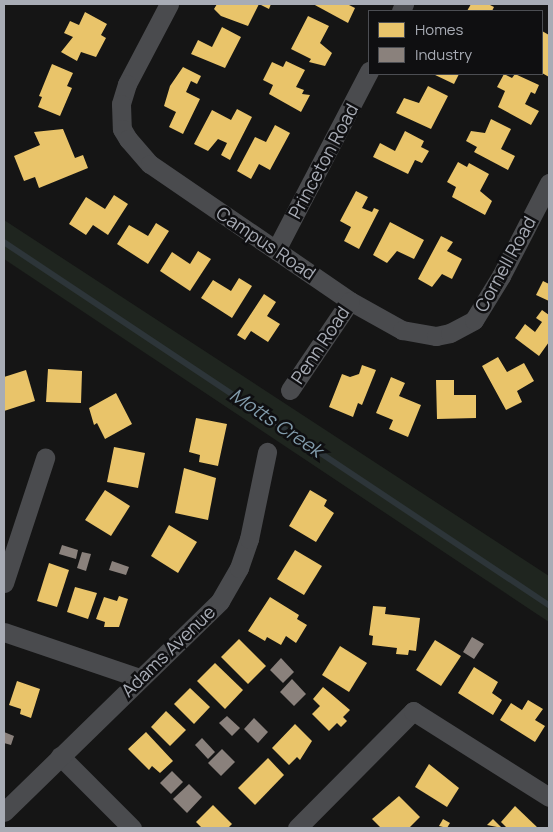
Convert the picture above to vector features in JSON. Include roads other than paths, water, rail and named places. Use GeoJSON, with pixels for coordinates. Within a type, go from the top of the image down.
{"type":"FeatureCollection","features":[{"type":"Feature","properties":{"kind":"street","name":"Campus Road"},"geometry":{"type":"LineString","coordinates":[[169,4],[127,84],[121,104],[122,129],[150,164],[350,301],[402,330],[420,335],[450,333]]}},
{"type":"Feature","properties":{"kind":"street","name":"Princeton Road"},"geometry":{"type":"LineString","coordinates":[[276,250],[368,73]]}},
{"type":"Feature","properties":{"kind":"street","name":"Cornell Road"},"geometry":{"type":"LineString","coordinates":[[450,333],[474,320],[486,305],[549,184]]}},
{"type":"Feature","properties":{"kind":"street","name":"Penn Road"},"geometry":{"type":"LineString","coordinates":[[290,390],[350,301]]}},
{"type":"Feature","properties":{"kind":"street","name":"Adams Avenue"},"geometry":{"type":"LineString","coordinates":[[4,812],[220,600],[240,568],[249,539],[267,452]]}},
{"type":"Feature","properties":{"kind":"street"},"geometry":{"type":"LineString","coordinates":[[4,583],[45,458]]}},
{"type":"Feature","properties":{"kind":"street"},"geometry":{"type":"LineString","coordinates":[[4,632],[139,678]]}},
{"type":"Feature","properties":{"kind":"street"},"geometry":{"type":"LineString","coordinates":[[297,828],[413,711],[549,796]]}},
{"type":"Feature","properties":{"kind":"street"},"geometry":{"type":"LineString","coordinates":[[60,756],[132,828]]}},
{"type":"Feature","properties":{"kind":"waterway","name":"Motts Creek"},"geometry":{"type":"LineString","coordinates":[[4,242],[549,605]]}}]}
